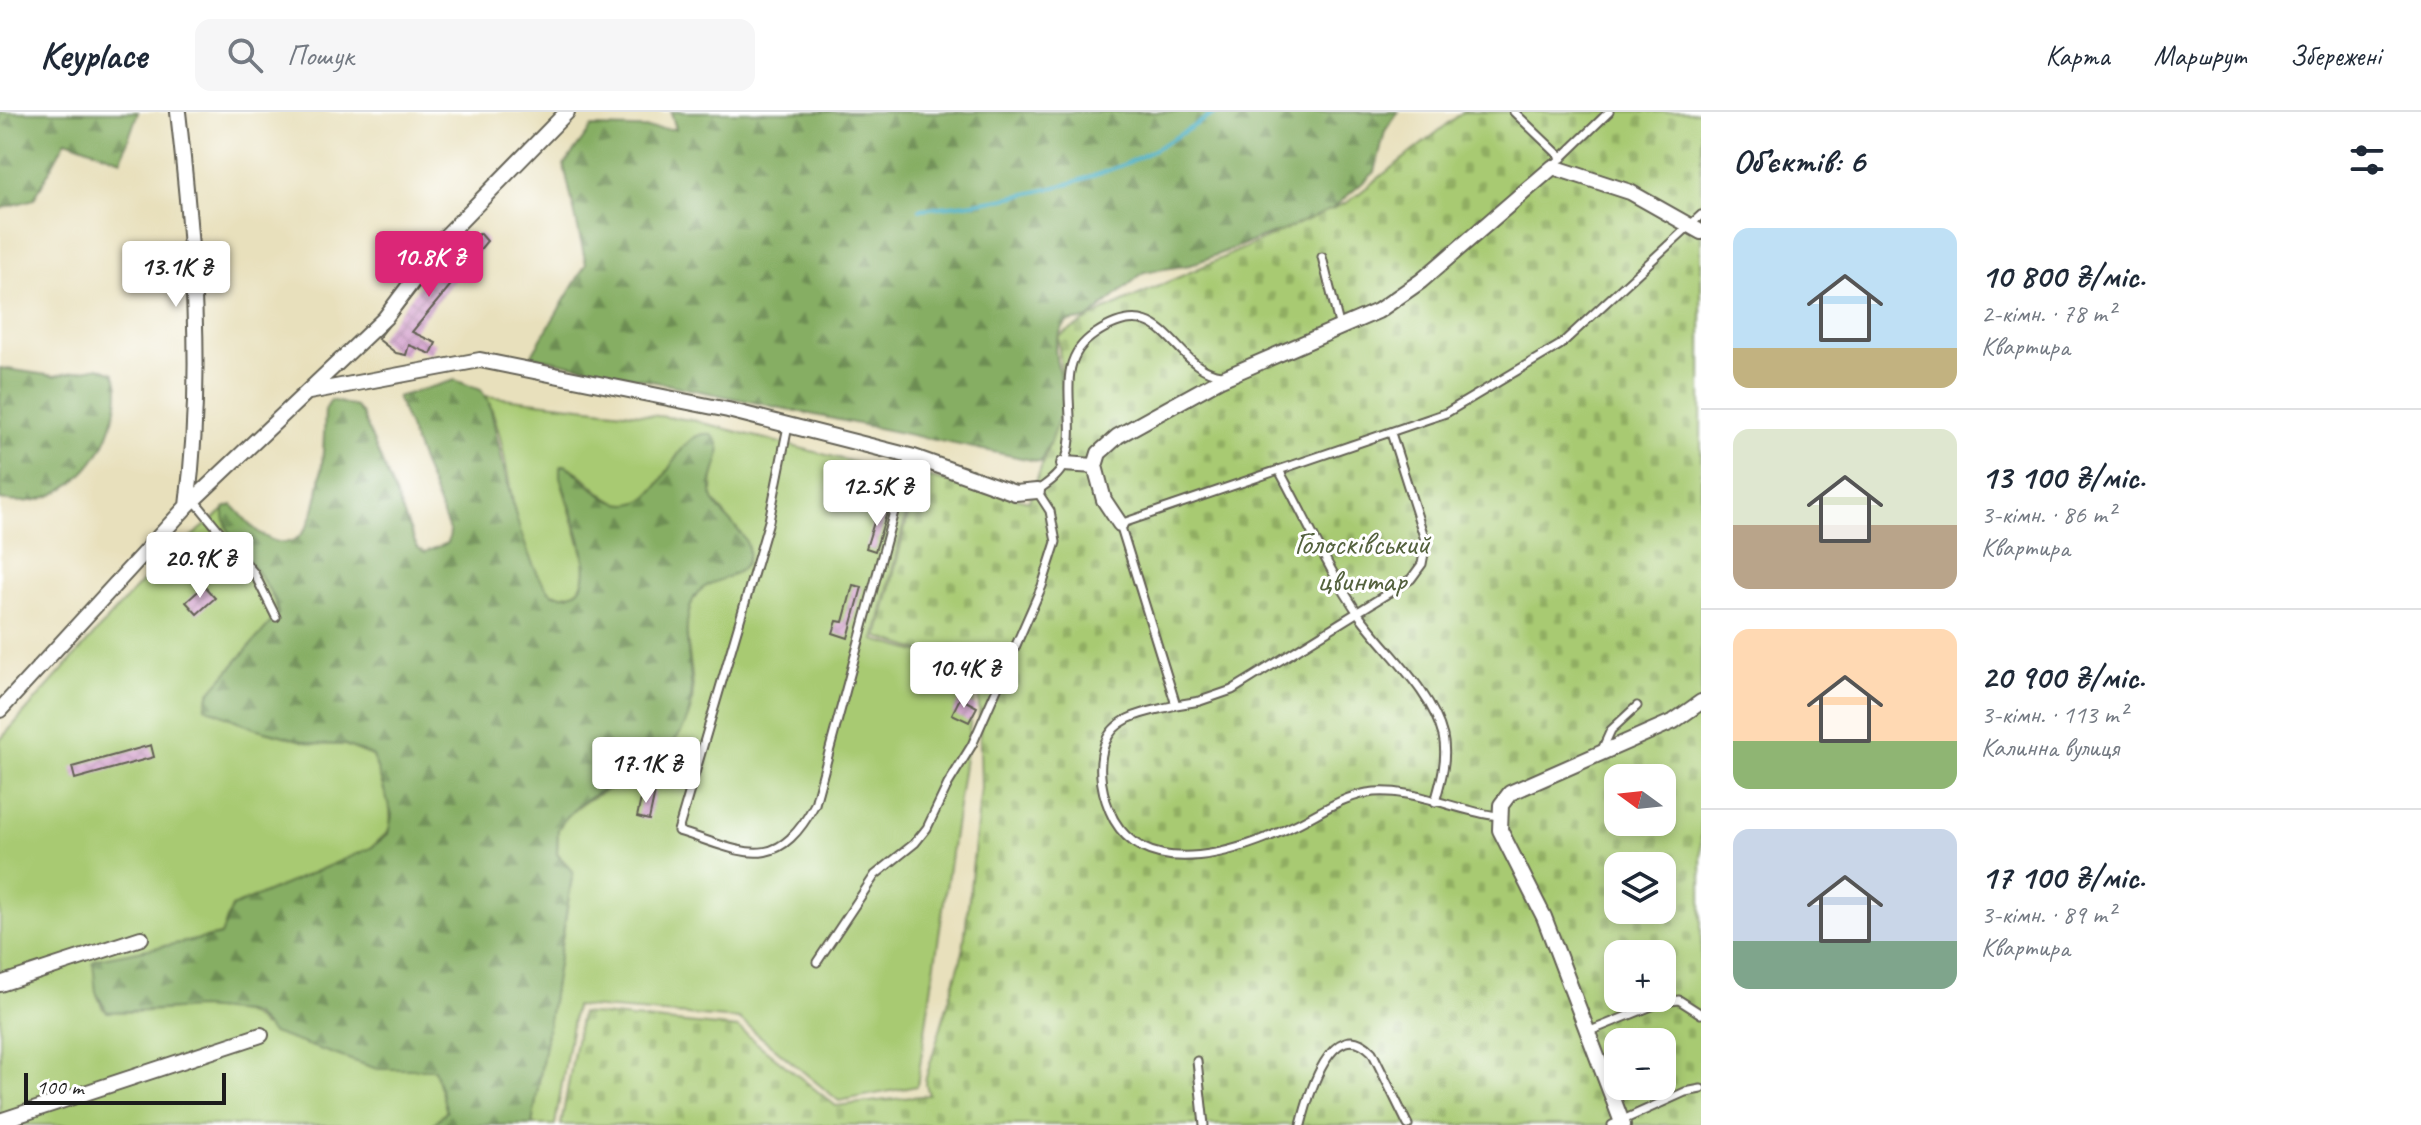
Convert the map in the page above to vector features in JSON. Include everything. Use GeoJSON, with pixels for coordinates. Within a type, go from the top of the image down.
{"type":"FeatureCollection","features":[{"type":"Feature","properties":{"kind":"street"},"geometry":{"type":"LineString","coordinates":[[178,112],[194,255],[197,432],[191,503]]}},
{"type":"Feature","properties":{"kind":"street"},"geometry":{"type":"LineString","coordinates":[[0,710],[191,503],[385,318],[447,235],[567,112]]}},
{"type":"Feature","properties":{"kind":"street"},"geometry":{"type":"LineString","coordinates":[[1120,524],[1104,500],[1095,466],[1099,453],[1118,436],[1232,376],[1378,311],[1421,281],[1558,162],[1698,224]]}},
{"type":"Feature","properties":{"kind":"street"},"geometry":{"type":"LineString","coordinates":[[309,392],[480,360],[728,410],[909,456],[1015,493],[1037,491]]}},
{"type":"Feature","properties":{"kind":"street"},"geometry":{"type":"LineString","coordinates":[[1064,464],[1095,466]]}},
{"type":"Feature","properties":{"kind":"street"},"geometry":{"type":"LineString","coordinates":[[1619,1123],[1590,1031],[1536,899],[1500,830],[1498,816],[1510,793],[1674,721],[1701,702]]}},
{"type":"Feature","properties":{"kind":"street"},"geometry":{"type":"LineString","coordinates":[[0,984],[141,938]]}},
{"type":"Feature","properties":{"kind":"street"},"geometry":{"type":"LineString","coordinates":[[0,1121],[261,1035]]}},
{"type":"Feature","properties":{"kind":"lane"},"geometry":{"type":"LineString","coordinates":[[1514,112],[1558,162],[1609,112]]}},
{"type":"Feature","properties":{"kind":"lane"},"geometry":{"type":"LineString","coordinates":[[1176,705],[1120,524],[1446,413],[1560,345],[1698,224]]}},
{"type":"Feature","properties":{"kind":"lane"},"geometry":{"type":"LineString","coordinates":[[1322,257],[1340,330]]}},
{"type":"Feature","properties":{"kind":"lane"},"geometry":{"type":"LineString","coordinates":[[817,962],[875,875],[915,843],[927,828],[984,721],[1042,586],[1056,542],[1050,511],[1037,491],[1064,464],[1069,441],[1069,370],[1080,347],[1106,328],[1135,321],[1160,327],[1205,371],[1232,376]]}},
{"type":"Feature","properties":{"kind":"lane"},"geometry":{"type":"LineString","coordinates":[[788,426],[769,521],[678,831],[752,854],[786,845],[801,829],[815,804],[909,456]]}},
{"type":"Feature","properties":{"kind":"lane"},"geometry":{"type":"LineString","coordinates":[[1391,433],[1426,543],[1422,564],[1411,579],[1232,690],[1117,724],[1110,733],[1102,758],[1105,798],[1114,819],[1128,838],[1151,853],[1187,856],[1251,844],[1297,824],[1333,803],[1368,793],[1400,793],[1498,816]]}},
{"type":"Feature","properties":{"kind":"lane"},"geometry":{"type":"LineString","coordinates":[[1280,472],[1359,614],[1428,703],[1443,735],[1444,770],[1435,802]]}},
{"type":"Feature","properties":{"kind":"lane"},"geometry":{"type":"LineString","coordinates":[[191,503],[254,573],[276,617]]}},
{"type":"Feature","properties":{"kind":"lane"},"geometry":{"type":"LineString","coordinates":[[1601,752],[1611,730],[1637,706]]}},
{"type":"Feature","properties":{"kind":"lane"},"geometry":{"type":"LineString","coordinates":[[1590,1031],[1662,1002],[1679,1000],[1701,1014]]}},
{"type":"Feature","properties":{"kind":"lane"},"geometry":{"type":"LineString","coordinates":[[1301,1125],[1329,1054],[1341,1044],[1353,1041],[1364,1044],[1372,1052],[1408,1125]]}},
{"type":"Feature","properties":{"kind":"lane"},"geometry":{"type":"LineString","coordinates":[[1197,1061],[1204,1125]]}},
{"type":"Feature","properties":{"kind":"lane"},"geometry":{"type":"LineString","coordinates":[[1619,1123],[1685,1092],[1701,1089]]}},
{"type":"Feature","properties":{"kind":"green space"},"geometry":{"type":"Polygon","coordinates":[[[0,112],[138,112],[121,160],[66,140],[34,199],[0,209],[0,112]]]}},
{"type":"Feature","properties":{"kind":"green space"},"geometry":{"type":"Polygon","coordinates":[[[671,112],[1398,112],[1385,131],[1375,172],[1325,215],[1298,229],[1271,234],[1190,265],[1144,272],[1088,319],[1067,322],[1056,343],[1055,352],[1063,391],[1063,409],[1041,462],[531,356],[586,264],[564,165],[592,127],[676,129],[671,112]]]}},
{"type":"Feature","properties":{"kind":"green space","name":"Голосківський цвинтар"},"geometry":{"type":"Polygon","coordinates":[[[1463,112],[1701,112],[1701,1125],[561,1125],[581,1013],[738,1028],[836,1106],[929,1095],[925,1081],[963,952],[981,788],[978,669],[878,637],[918,475],[1029,501],[1064,403],[1058,337],[1105,310],[1348,202],[1463,112]]]}},
{"type":"Feature","properties":{"kind":"green space"},"geometry":{"type":"Polygon","coordinates":[[[99,367],[114,373],[117,400],[108,435],[88,468],[74,482],[40,499],[21,502],[0,500],[0,368],[54,376],[99,367]]]}},
{"type":"Feature","properties":{"kind":"green space"},"geometry":{"type":"Polygon","coordinates":[[[455,380],[481,390],[489,402],[520,530],[539,577],[551,593],[563,596],[575,592],[582,584],[585,572],[580,538],[560,477],[560,467],[565,465],[608,499],[632,504],[646,498],[657,486],[685,445],[696,436],[710,434],[719,447],[712,479],[712,496],[748,548],[745,565],[739,571],[705,587],[693,600],[687,632],[691,700],[681,732],[652,761],[583,802],[558,829],[557,854],[573,871],[532,1125],[432,1125],[447,1111],[434,1069],[377,1069],[272,1033],[254,1015],[245,1012],[200,1008],[107,1012],[96,992],[93,962],[97,959],[221,935],[232,907],[371,848],[388,834],[392,815],[373,756],[345,745],[314,744],[254,728],[205,707],[210,692],[278,614],[267,586],[230,533],[224,508],[232,505],[264,536],[284,542],[299,536],[310,521],[317,498],[325,410],[331,400],[356,407],[362,414],[417,547],[425,552],[448,543],[450,533],[397,397],[455,380]]]}},
{"type":"Feature","properties":{"kind":"green space"},"geometry":{"type":"Polygon","coordinates":[[[486,396],[692,420],[915,478],[875,640],[978,669],[917,1086],[839,1101],[739,1019],[575,1006],[555,1125],[532,1125],[573,871],[557,854],[558,829],[583,803],[651,763],[684,724],[691,709],[693,692],[687,639],[690,606],[703,587],[745,564],[744,540],[712,498],[713,436],[702,435],[693,440],[651,493],[643,500],[630,504],[608,499],[581,475],[562,466],[560,477],[587,567],[580,590],[567,596],[551,593],[536,573],[526,550],[502,444],[486,396]]]}},
{"type":"Feature","properties":{"kind":"green space"},"geometry":{"type":"Polygon","coordinates":[[[224,510],[232,536],[267,586],[278,614],[205,707],[254,728],[314,744],[345,745],[373,756],[390,808],[391,829],[371,848],[232,907],[221,935],[95,961],[96,992],[103,1009],[141,1012],[188,1008],[232,1009],[249,1015],[262,1026],[432,1068],[439,1077],[447,1114],[432,1125],[0,1125],[0,740],[153,569],[224,510]]]}},
{"type":"Feature","properties":{"kind":"building"},"geometry":{"type":"Polygon","coordinates":[[[480,233],[487,241],[412,332],[436,343],[431,354],[409,345],[406,355],[396,353],[378,339],[456,240],[465,248],[480,233]]]}},
{"type":"Feature","properties":{"kind":"building"},"geometry":{"type":"Polygon","coordinates":[[[879,506],[888,509],[875,551],[866,548],[879,506]]]}},
{"type":"Feature","properties":{"kind":"building"},"geometry":{"type":"Polygon","coordinates":[[[853,585],[862,587],[848,638],[833,633],[837,621],[843,622],[853,585]]]}},
{"type":"Feature","properties":{"kind":"building"},"geometry":{"type":"Polygon","coordinates":[[[204,586],[215,598],[197,614],[186,602],[204,586]]]}},
{"type":"Feature","properties":{"kind":"building"},"geometry":{"type":"Polygon","coordinates":[[[960,698],[977,707],[969,722],[952,714],[960,698]]]}},
{"type":"Feature","properties":{"kind":"building"},"geometry":{"type":"Polygon","coordinates":[[[151,745],[154,757],[75,779],[72,767],[151,745]]]}},
{"type":"Feature","properties":{"kind":"building"},"geometry":{"type":"Polygon","coordinates":[[[643,790],[655,792],[649,820],[637,817],[643,790]]]}},
{"type":"Feature","properties":{"kind":"waterway"},"geometry":{"type":"LineString","coordinates":[[920,209],[1022,195],[1096,175],[1145,155],[1217,112]]}}]}
